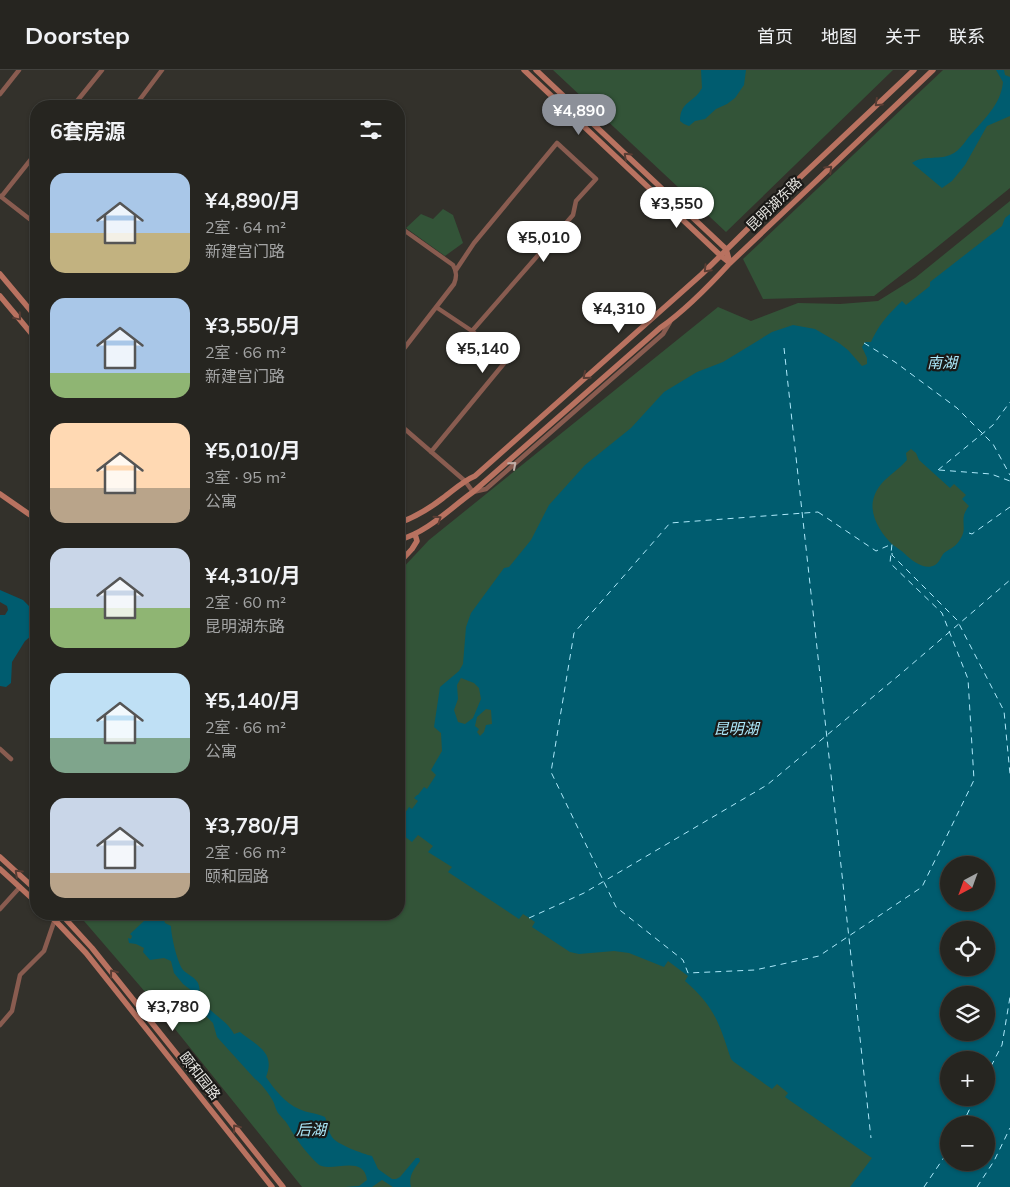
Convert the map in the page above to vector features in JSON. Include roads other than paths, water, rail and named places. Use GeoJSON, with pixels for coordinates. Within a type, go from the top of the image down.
{"type":"FeatureCollection","features":[{"type":"Feature","properties":{"kind":"main road"},"geometry":{"type":"LineString","coordinates":[[524,70],[730,263]]}},
{"type":"Feature","properties":{"kind":"main road"},"geometry":{"type":"LineString","coordinates":[[536,70],[726,249],[730,263]]}},
{"type":"Feature","properties":{"kind":"main road","name":"昆明湖东路"},"geometry":{"type":"LineString","coordinates":[[405,520],[418,515],[442,499],[464,480],[475,476],[702,274],[914,70]]}},
{"type":"Feature","properties":{"kind":"main road","name":"昆明湖东路"},"geometry":{"type":"LineString","coordinates":[[405,538],[415,534],[444,515],[474,492],[482,483],[670,321],[711,284],[730,263],[933,70]]}},
{"type":"Feature","properties":{"kind":"main road"},"geometry":{"type":"LineString","coordinates":[[0,274],[30,310]]}},
{"type":"Feature","properties":{"kind":"main road"},"geometry":{"type":"LineString","coordinates":[[0,296],[30,332]]}},
{"type":"Feature","properties":{"kind":"main road"},"geometry":{"type":"LineString","coordinates":[[0,494],[30,514]]}},
{"type":"Feature","properties":{"kind":"main road"},"geometry":{"type":"LineString","coordinates":[[405,557],[417,542],[415,534]]}},
{"type":"Feature","properties":{"kind":"main road"},"geometry":{"type":"LineString","coordinates":[[0,857],[30,884]]}},
{"type":"Feature","properties":{"kind":"main road"},"geometry":{"type":"LineString","coordinates":[[0,869],[30,896]]}},
{"type":"Feature","properties":{"kind":"main road","name":"颐和园路"},"geometry":{"type":"LineString","coordinates":[[56,920],[91,960],[272,1187]]}},
{"type":"Feature","properties":{"kind":"main road","name":"颐和园路"},"geometry":{"type":"LineString","coordinates":[[66,920],[92,948],[283,1187]]}},
{"type":"Feature","properties":{"kind":"street"},"geometry":{"type":"LineString","coordinates":[[0,94],[18,70]]}},
{"type":"Feature","properties":{"kind":"street"},"geometry":{"type":"LineString","coordinates":[[78,100],[102,70]]}},
{"type":"Feature","properties":{"kind":"street"},"geometry":{"type":"LineString","coordinates":[[140,100],[162,70]]}},
{"type":"Feature","properties":{"kind":"street"},"geometry":{"type":"LineString","coordinates":[[456,270],[474,243],[557,144],[596,179],[576,202],[573,215],[472,331]]}},
{"type":"Feature","properties":{"kind":"street"},"geometry":{"type":"LineString","coordinates":[[30,161],[1,197],[30,219]]}},
{"type":"Feature","properties":{"kind":"street"},"geometry":{"type":"LineString","coordinates":[[405,231],[453,265],[456,270],[454,284],[405,346]]}},
{"type":"Feature","properties":{"kind":"street"},"geometry":{"type":"LineString","coordinates":[[431,452],[506,361],[472,331],[436,307]]}},
{"type":"Feature","properties":{"kind":"street"},"geometry":{"type":"LineString","coordinates":[[405,429],[464,480],[474,492]]}},
{"type":"Feature","properties":{"kind":"street"},"geometry":{"type":"LineString","coordinates":[[0,749],[12,759]]}},
{"type":"Feature","properties":{"kind":"street"},"geometry":{"type":"LineString","coordinates":[[0,909],[20,887]]}},
{"type":"Feature","properties":{"kind":"street"},"geometry":{"type":"LineString","coordinates":[[0,1024],[12,1011],[20,975],[44,951],[55,920]]}},
{"type":"Feature","properties":{"kind":"water"},"geometry":{"type":"Polygon","coordinates":[[[701,70],[746,70],[744,85],[735,98],[727,104],[716,109],[705,119],[695,121],[689,126],[680,121],[681,114],[685,106],[702,88],[701,70]]]}},
{"type":"Feature","properties":{"kind":"water"},"geometry":{"type":"Polygon","coordinates":[[[996,70],[1004,70],[1005,75],[1010,77],[1010,116],[987,126],[965,165],[952,181],[942,188],[912,163],[921,159],[950,155],[960,148],[996,103],[1002,90],[1003,82],[996,70]]]}},
{"type":"Feature","properties":{"kind":"water","name":"昆明湖"},"geometry":{"type":"Polygon","coordinates":[[[1010,214],[1010,1187],[850,1187],[872,1158],[785,1097],[788,1093],[777,1084],[772,1089],[734,1062],[731,1059],[715,1016],[703,999],[685,981],[688,976],[668,961],[664,967],[629,953],[614,951],[579,954],[570,952],[532,927],[535,922],[523,914],[519,919],[448,872],[452,867],[428,852],[433,846],[418,835],[412,842],[405,837],[405,813],[409,807],[412,809],[418,801],[414,798],[424,787],[427,789],[436,775],[431,770],[442,751],[441,733],[434,727],[440,687],[459,671],[463,664],[466,627],[471,613],[504,568],[509,567],[531,540],[549,505],[585,465],[631,428],[664,392],[697,372],[723,362],[772,332],[793,325],[815,329],[848,350],[862,366],[867,364],[867,358],[862,347],[865,342],[871,342],[881,325],[902,301],[906,305],[930,286],[930,282],[1002,226],[1005,218],[1010,214]],[[911,449],[906,453],[907,460],[903,465],[880,485],[874,497],[873,510],[880,529],[893,545],[918,564],[927,567],[937,564],[944,553],[959,541],[964,530],[964,515],[969,506],[962,499],[966,495],[954,484],[950,488],[919,460],[916,453],[911,449]],[[461,678],[457,685],[458,699],[454,710],[458,722],[465,724],[473,718],[481,699],[479,688],[474,683],[461,678]],[[486,709],[477,717],[475,726],[479,729],[477,732],[480,736],[484,732],[486,725],[492,724],[491,710],[486,709]]]}},
{"type":"Feature","properties":{"kind":"water"},"geometry":{"type":"Polygon","coordinates":[[[0,590],[23,600],[30,607],[30,637],[25,641],[12,662],[11,683],[6,687],[0,686],[0,615],[5,615],[8,610],[7,606],[0,602],[0,590]]]}},
{"type":"Feature","properties":{"kind":"water","name":"后湖"},"geometry":{"type":"Polygon","coordinates":[[[164,920],[165,923],[171,926],[181,966],[198,983],[204,1004],[228,1025],[234,1034],[240,1032],[263,1050],[269,1061],[266,1077],[280,1095],[299,1109],[325,1117],[334,1140],[372,1156],[378,1169],[392,1179],[400,1177],[416,1158],[419,1158],[420,1161],[411,1176],[411,1187],[393,1187],[382,1180],[372,1187],[345,1187],[359,1186],[367,1180],[364,1172],[360,1168],[353,1166],[330,1167],[318,1164],[278,1113],[273,1100],[260,1083],[217,1037],[213,1023],[198,1008],[192,991],[174,973],[171,961],[164,958],[150,960],[143,952],[144,948],[129,943],[128,938],[131,939],[132,936],[130,934],[144,921],[164,920]]]}},
{"type":"Feature","properties":{"kind":"water label","name":"南湖"},"geometry":{"type":"Point","coordinates":[942,362]}}]}
